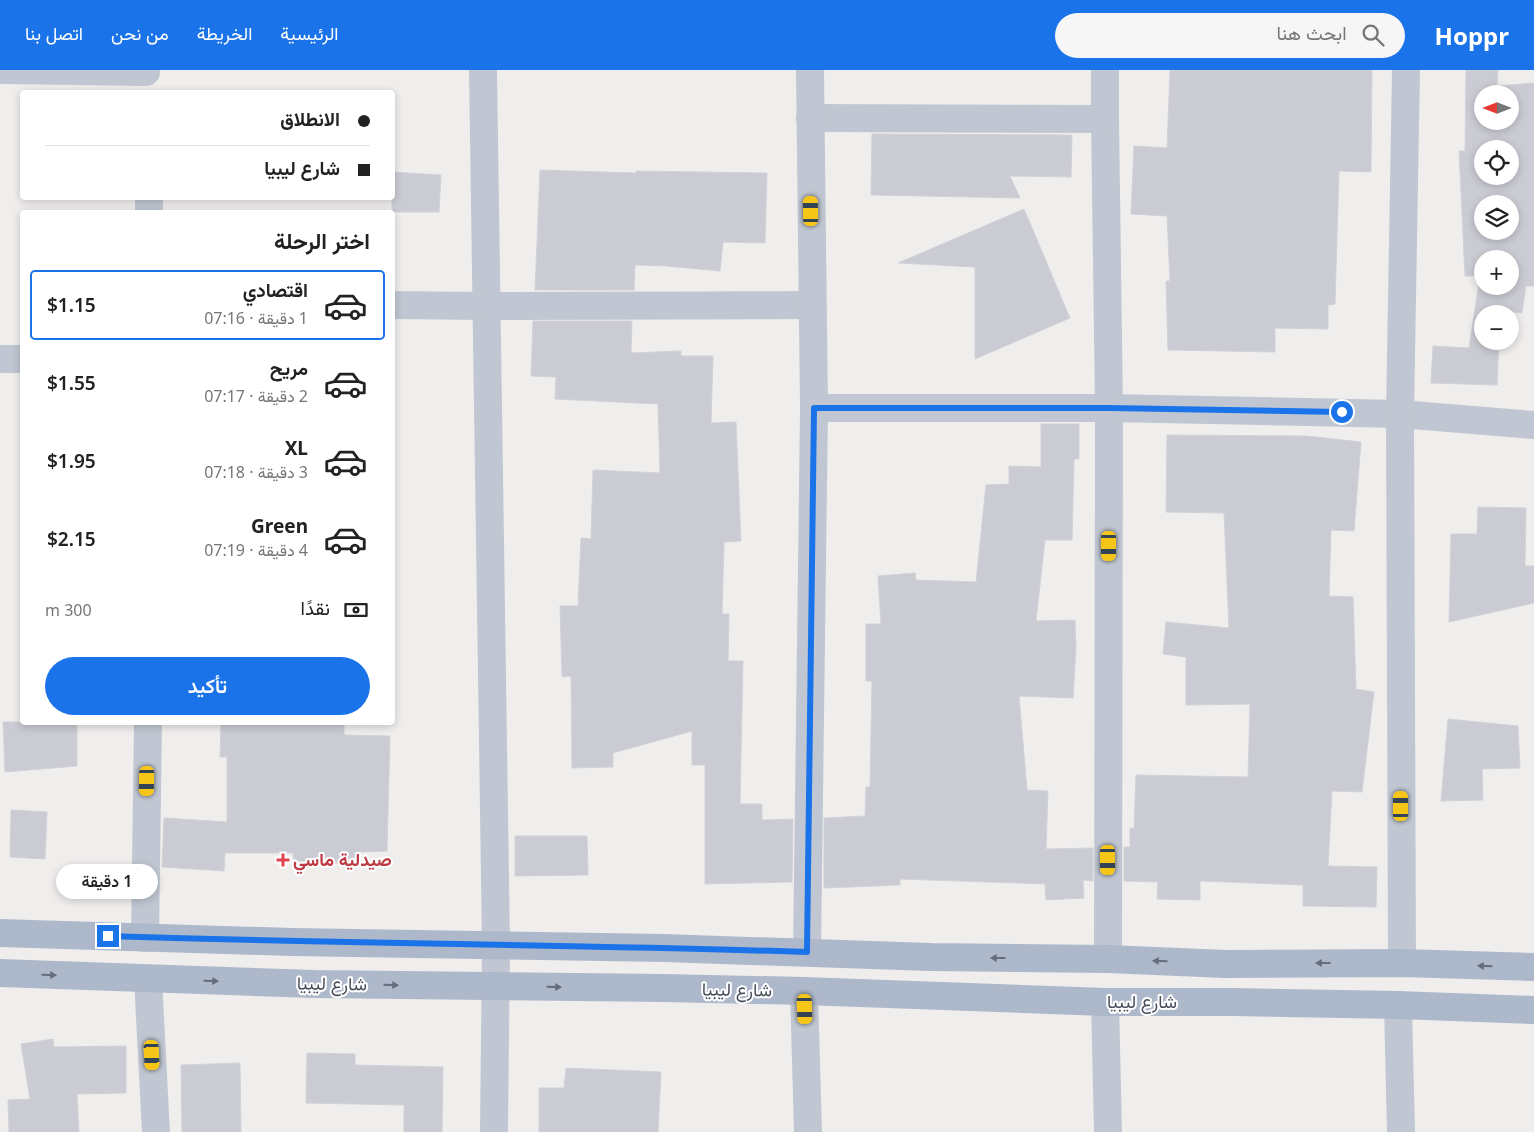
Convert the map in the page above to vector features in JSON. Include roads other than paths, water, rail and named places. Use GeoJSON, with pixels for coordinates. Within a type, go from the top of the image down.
{"type":"FeatureCollection","features":[{"type":"Feature","properties":{"kind":"main road"},"geometry":{"type":"LineString","coordinates":[[0,932],[292,942],[664,948],[930,958],[1108,959],[1225,964],[1402,963],[1534,967]]}},
{"type":"Feature","properties":{"kind":"main road","name":"شارع ليبيا"},"geometry":{"type":"LineString","coordinates":[[0,973],[314,984],[804,991],[1105,1002],[1398,1005],[1534,1010]]}},
{"type":"Feature","properties":{"kind":"street"},"geometry":{"type":"LineString","coordinates":[[2,70],[146,78]]}},
{"type":"Feature","properties":{"kind":"street"},"geometry":{"type":"LineString","coordinates":[[483,70],[496,945],[494,1132]]}},
{"type":"Feature","properties":{"kind":"street"},"geometry":{"type":"LineString","coordinates":[[807,952],[814,408],[810,70]]}},
{"type":"Feature","properties":{"kind":"street"},"geometry":{"type":"LineString","coordinates":[[1105,70],[1109,408],[1108,959]]}},
{"type":"Feature","properties":{"kind":"street"},"geometry":{"type":"LineString","coordinates":[[1402,963],[1400,414],[1406,70]]}},
{"type":"Feature","properties":{"kind":"street"},"geometry":{"type":"LineString","coordinates":[[810,118],[1105,118]]}},
{"type":"Feature","properties":{"kind":"street"},"geometry":{"type":"LineString","coordinates":[[395,305],[812,305]]}},
{"type":"Feature","properties":{"kind":"street"},"geometry":{"type":"LineString","coordinates":[[0,358],[20,359]]}},
{"type":"Feature","properties":{"kind":"street"},"geometry":{"type":"LineString","coordinates":[[814,408],[1109,408],[1400,414],[1534,425]]}},
{"type":"Feature","properties":{"kind":"street"},"geometry":{"type":"LineString","coordinates":[[145,938],[148,725]]}},
{"type":"Feature","properties":{"kind":"street"},"geometry":{"type":"LineString","coordinates":[[148,978],[156,1132]]}},
{"type":"Feature","properties":{"kind":"street"},"geometry":{"type":"LineString","coordinates":[[804,991],[808,1132]]}},
{"type":"Feature","properties":{"kind":"street"},"geometry":{"type":"LineString","coordinates":[[1105,1002],[1108,1132]]}},
{"type":"Feature","properties":{"kind":"street"},"geometry":{"type":"LineString","coordinates":[[1398,1005],[1401,1132]]}},
{"type":"Feature","properties":{"kind":"place","name":"صيدلية ماسي"},"geometry":{"type":"Point","coordinates":[283,860]}}]}
